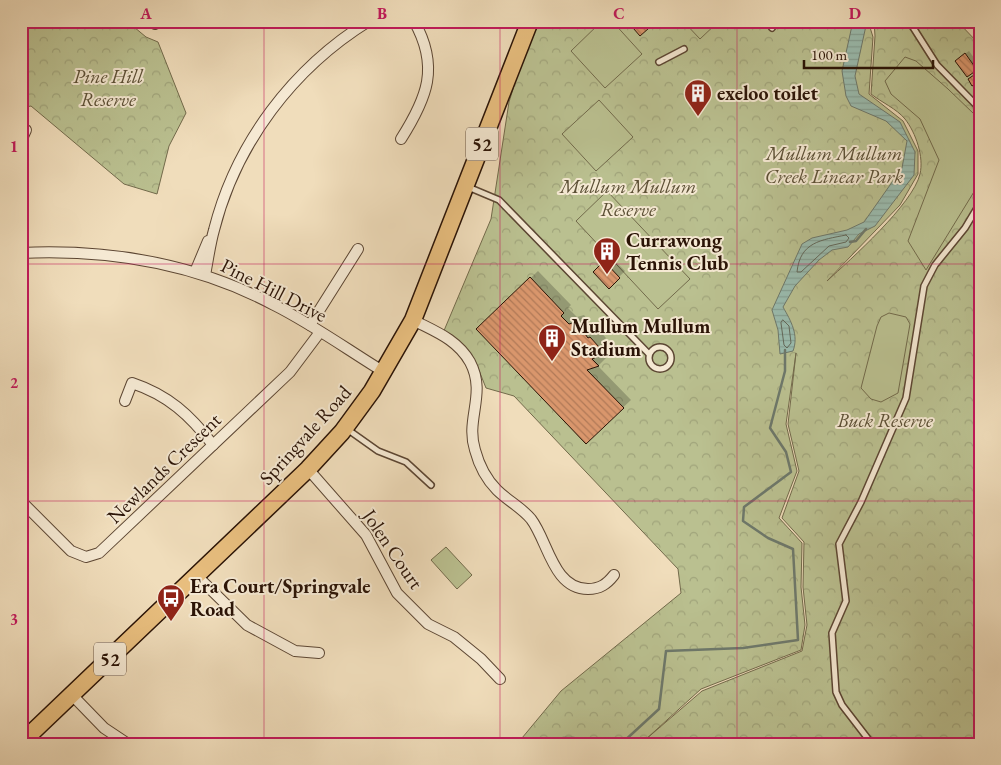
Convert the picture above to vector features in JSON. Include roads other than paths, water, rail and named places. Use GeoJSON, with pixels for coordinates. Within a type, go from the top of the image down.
{"type":"FeatureCollection","features":[{"type":"Feature","properties":{"kind":"main road","name":"Springvale Road"},"geometry":{"type":"LineString","coordinates":[[21,743],[308,469],[345,428],[384,372],[413,320],[530,21]]}},
{"type":"Feature","properties":{"kind":"street"},"geometry":{"type":"LineString","coordinates":[[401,139],[413,120],[428,86],[427,56],[424,41],[414,21]]}},
{"type":"Feature","properties":{"kind":"street"},"geometry":{"type":"LineString","coordinates":[[200,273],[231,179],[247,147],[267,114],[312,63],[364,23]]}},
{"type":"Feature","properties":{"kind":"street"},"geometry":{"type":"LineString","coordinates":[[21,141],[26,130]]}},
{"type":"Feature","properties":{"kind":"street"},"geometry":{"type":"LineString","coordinates":[[310,326],[358,249]]}},
{"type":"Feature","properties":{"kind":"street","name":"Pine Hill Drive"},"geometry":{"type":"LineString","coordinates":[[21,253],[66,252],[104,254],[145,260],[200,273],[275,305],[384,372]]}},
{"type":"Feature","properties":{"kind":"street"},"geometry":{"type":"LineString","coordinates":[[21,297],[21,335]]}},
{"type":"Feature","properties":{"kind":"street"},"geometry":{"type":"LineString","coordinates":[[413,320],[453,342],[469,360],[478,387],[472,429],[474,448],[480,465],[497,490],[519,506],[531,518],[561,574],[572,584],[584,589],[603,585],[614,575]]}},
{"type":"Feature","properties":{"kind":"street","name":"Newlands Crescent"},"geometry":{"type":"LineString","coordinates":[[21,501],[71,552],[80,556],[94,556],[105,548],[290,372],[320,332]]}},
{"type":"Feature","properties":{"kind":"street"},"geometry":{"type":"LineString","coordinates":[[125,402],[132,383],[154,391],[173,402],[188,415],[213,445]]}},
{"type":"Feature","properties":{"kind":"street","name":"Jolen Court"},"geometry":{"type":"LineString","coordinates":[[308,469],[366,535],[397,593],[428,624],[454,637],[481,659],[500,679]]}},
{"type":"Feature","properties":{"kind":"street"},"geometry":{"type":"LineString","coordinates":[[197,576],[247,625],[296,651],[319,653]]}},
{"type":"Feature","properties":{"kind":"street"},"geometry":{"type":"LineString","coordinates":[[72,695],[109,731],[128,744]]}},
{"type":"Feature","properties":{"kind":"lane"},"geometry":{"type":"LineString","coordinates":[[772,28],[777,21]]}},
{"type":"Feature","properties":{"kind":"lane"},"geometry":{"type":"LineString","coordinates":[[909,21],[936,65],[980,109]]}},
{"type":"Feature","properties":{"kind":"lane"},"geometry":{"type":"LineString","coordinates":[[659,62],[684,49]]}},
{"type":"Feature","properties":{"kind":"lane"},"geometry":{"type":"LineString","coordinates":[[466,186],[499,200],[650,354]]}},
{"type":"Feature","properties":{"kind":"lane"},"geometry":{"type":"LineString","coordinates":[[872,744],[842,705],[836,692],[832,632],[846,601],[839,544],[861,502],[906,398],[924,286],[935,265],[965,228],[980,203]]}},
{"type":"Feature","properties":{"kind":"lane"},"geometry":{"type":"LineString","coordinates":[[664,349],[670,353],[671,361],[662,368],[652,366],[648,359],[650,354],[652,351],[664,349]]}},
{"type":"Feature","properties":{"kind":"lane"},"geometry":{"type":"LineString","coordinates":[[345,428],[378,451],[406,462],[431,485]]}},
{"type":"Feature","properties":{"kind":"water"},"geometry":{"type":"Polygon","coordinates":[[[853,21],[867,21],[855,76],[859,94],[900,122],[915,152],[914,175],[875,226],[859,234],[848,247],[832,250],[819,260],[795,286],[783,307],[795,334],[795,345],[793,351],[780,354],[778,330],[772,310],[802,244],[812,238],[847,230],[864,222],[902,168],[907,141],[886,121],[851,106],[846,96],[842,71],[853,21]]]}},
{"type":"Feature","properties":{"kind":"waterway"},"geometry":{"type":"LineString","coordinates":[[850,242],[856,241],[866,229]]}},
{"type":"Feature","properties":{"kind":"waterway"},"geometry":{"type":"LineString","coordinates":[[621,744],[659,709],[666,651],[743,648],[798,640],[793,549],[768,538],[743,521],[744,507],[791,472],[786,452],[770,428],[785,371],[785,350]]}},
{"type":"Feature","properties":{"kind":"waterway"},"geometry":{"type":"LineString","coordinates":[[561,744],[563,738],[574,738],[581,744]]}},
{"type":"Feature","properties":{"kind":"place","name":"exeloo toilet"},"geometry":{"type":"Point","coordinates":[698,117]}},
{"type":"Feature","properties":{"kind":"place","name":"Currawong Tennis Club"},"geometry":{"type":"Point","coordinates":[607,275]}},
{"type":"Feature","properties":{"kind":"place","name":"Mullum Mullum Stadium"},"geometry":{"type":"Point","coordinates":[552,362]}},
{"type":"Feature","properties":{"kind":"place","name":"Era Court/Springvale Road"},"geometry":{"type":"Point","coordinates":[171,622]}},
{"type":"Feature","properties":{"kind":"park label","name":"Pine Hill Reserve"},"geometry":{"type":"Point","coordinates":[108,88]}},
{"type":"Feature","properties":{"kind":"park label","name":"Mullum Mullum Creek Linear Park"},"geometry":{"type":"Point","coordinates":[834,164]}},
{"type":"Feature","properties":{"kind":"park label","name":"Mullum Mullum Reserve"},"geometry":{"type":"Point","coordinates":[628,198]}},
{"type":"Feature","properties":{"kind":"park label","name":"Buck Reserve"},"geometry":{"type":"Point","coordinates":[885,420]}}]}
